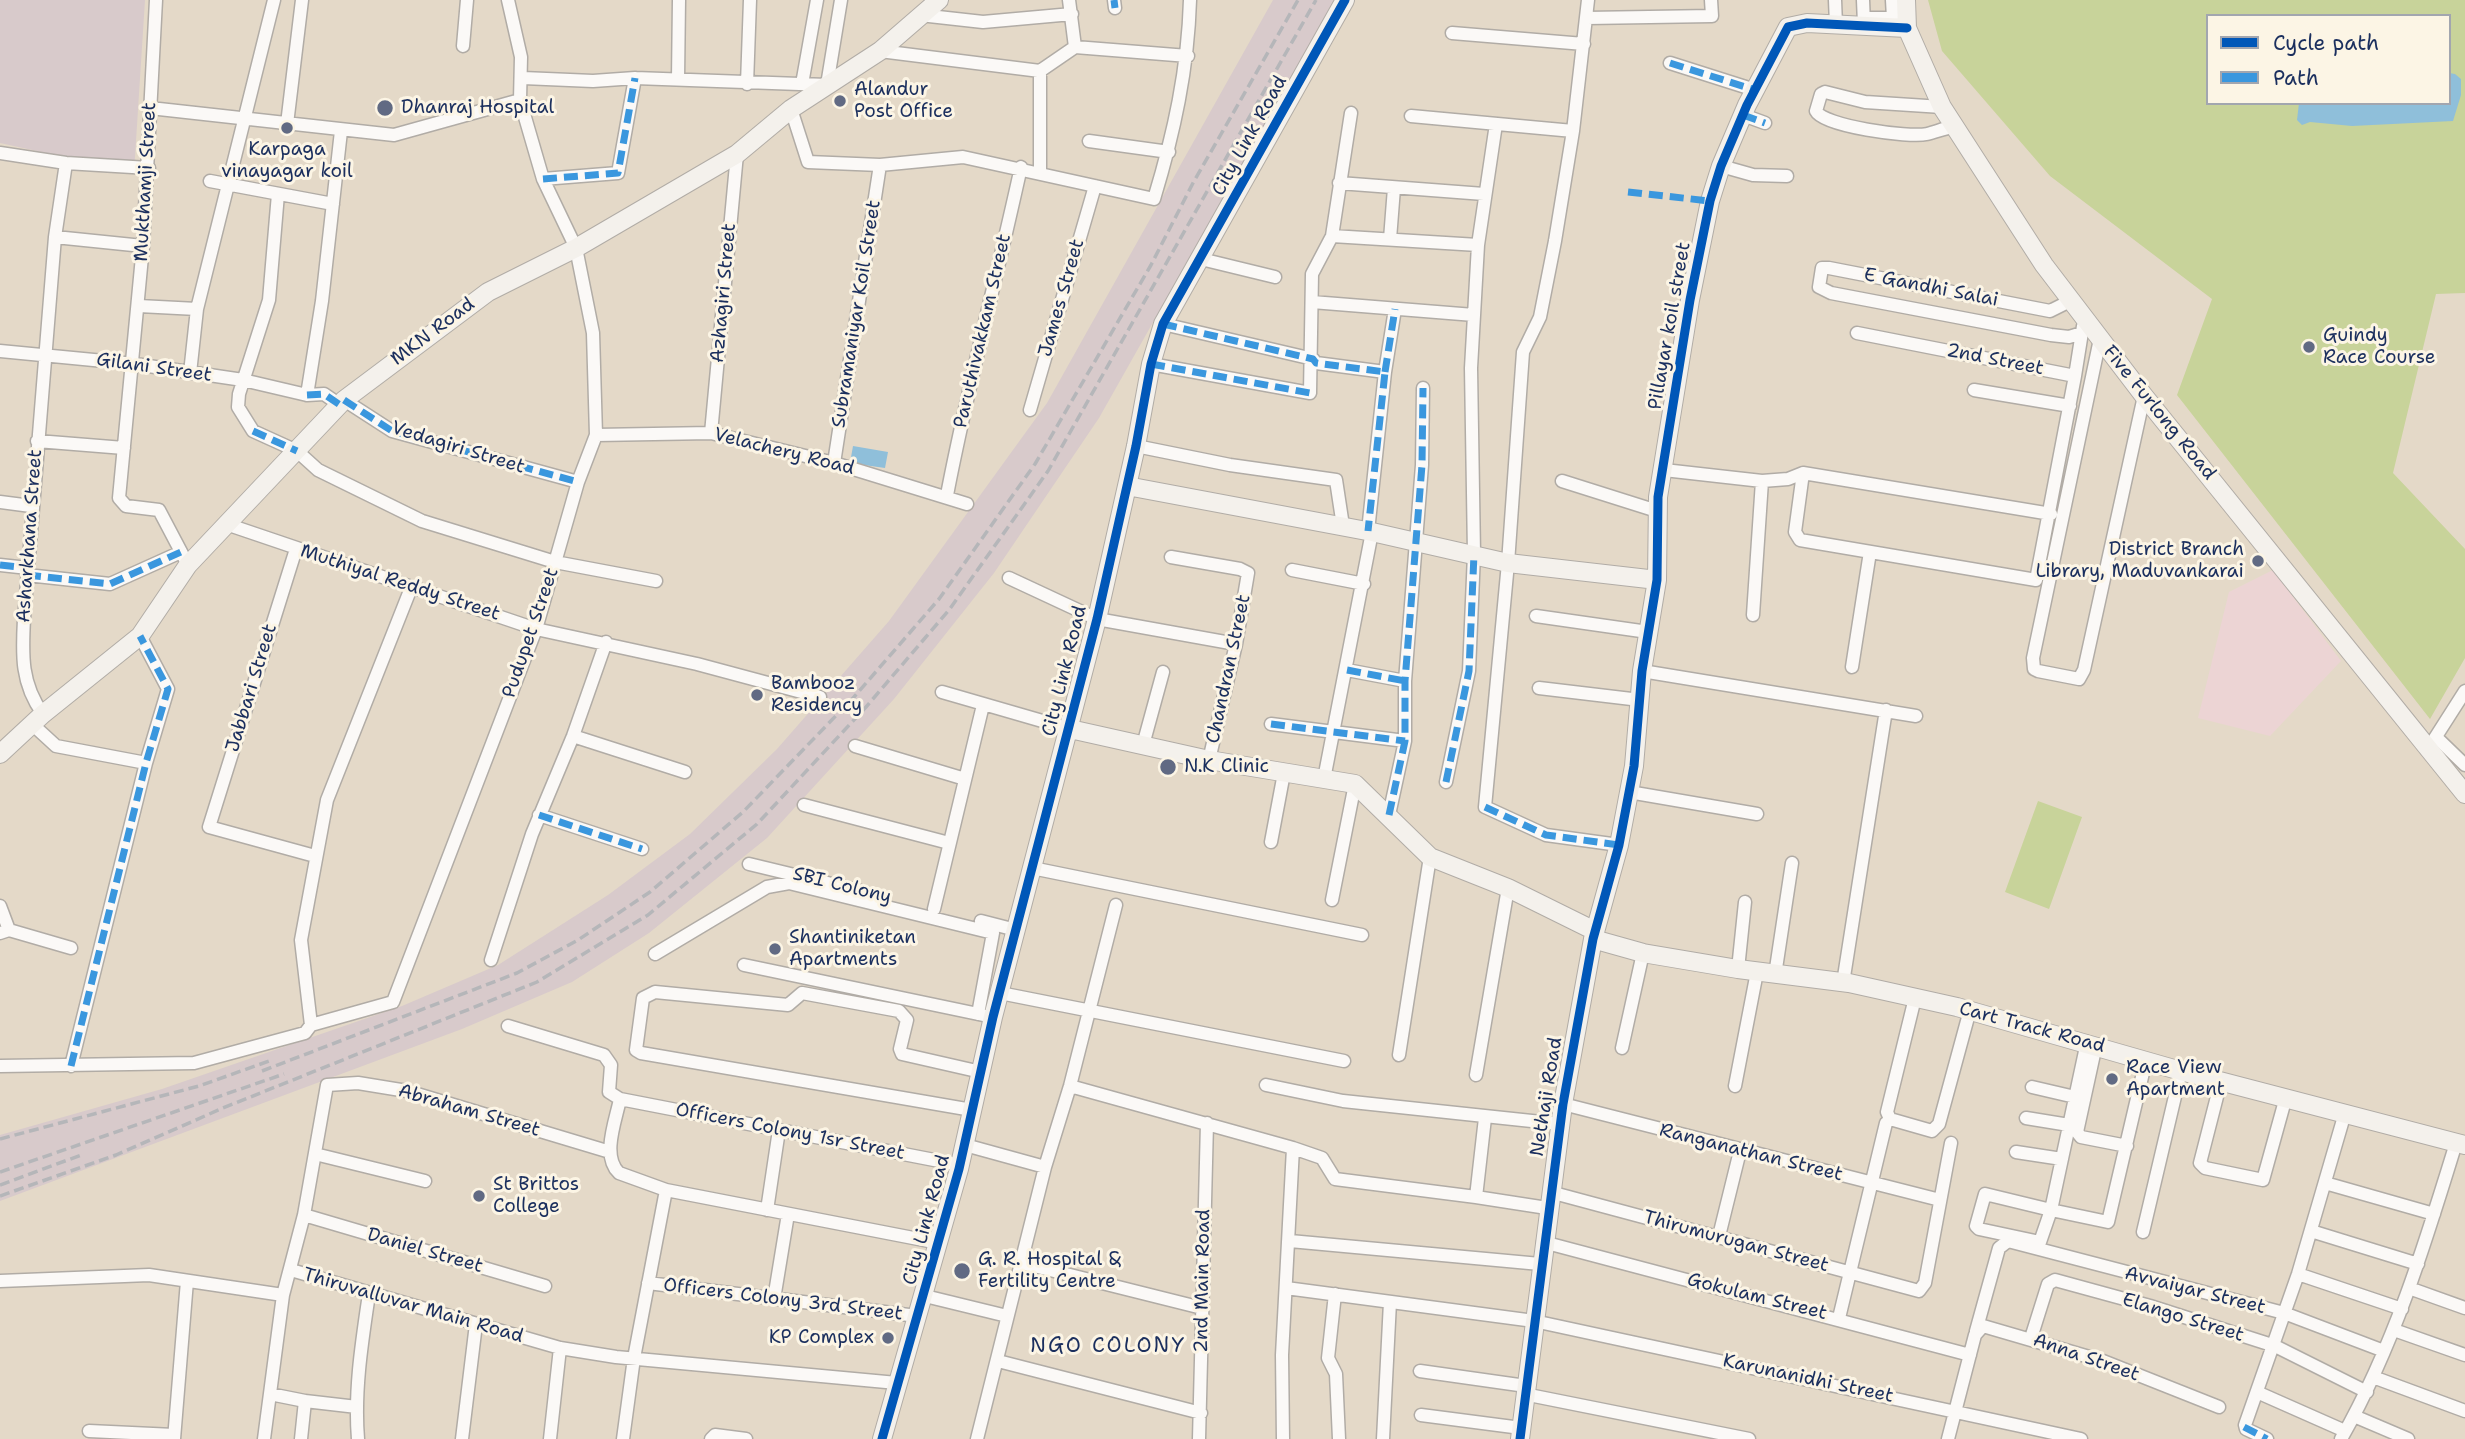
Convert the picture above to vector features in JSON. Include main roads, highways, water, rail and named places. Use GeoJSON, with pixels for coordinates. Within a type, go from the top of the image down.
{"type":"FeatureCollection","features":[{"type":"Feature","properties":{"kind":"water"},"geometry":{"type":"Polygon","coordinates":[[[2451,73],[2461,79],[2461,95],[2453,121],[2352,126],[2310,122],[2302,125],[2297,120],[2299,105],[2451,105],[2451,73]]]}},
{"type":"Feature","properties":{"kind":"water"},"geometry":{"type":"Polygon","coordinates":[[[853,446],[888,452],[885,468],[850,463],[853,446]]]}},
{"type":"Feature","properties":{"kind":"railway"},"geometry":{"type":"LineString","coordinates":[[262,1071],[517,973],[578,940],[650,892],[743,812],[854,697],[939,599],[1035,464],[1151,265],[1193,183],[1298,0]]}},
{"type":"Feature","properties":{"kind":"railway"},"geometry":{"type":"LineString","coordinates":[[0,1196],[116,1155],[223,1108],[537,982],[648,915],[757,824],[866,707],[949,610],[1048,471],[1316,0]]}},
{"type":"Feature","properties":{"kind":"railway"},"geometry":{"type":"LineString","coordinates":[[0,1139],[199,1086],[272,1060]]}},
{"type":"Feature","properties":{"kind":"railway"},"geometry":{"type":"LineString","coordinates":[[0,1172],[284,1074]]}},
{"type":"Feature","properties":{"kind":"railway"},"geometry":{"type":"LineString","coordinates":[[0,1185],[84,1154]]}},
{"type":"Feature","properties":{"kind":"place","name":"Alandur Post Office"},"geometry":{"type":"Point","coordinates":[840,101]}},
{"type":"Feature","properties":{"kind":"place","name":"Dhanraj Hospital"},"geometry":{"type":"Point","coordinates":[385,108]}},
{"type":"Feature","properties":{"kind":"place","name":"Karpaga vinayagar koil"},"geometry":{"type":"Point","coordinates":[287,128]}},
{"type":"Feature","properties":{"kind":"place","name":"Guindy Race Course"},"geometry":{"type":"Point","coordinates":[2309,347]}},
{"type":"Feature","properties":{"kind":"place","name":"District Branch Library, Maduvankarai"},"geometry":{"type":"Point","coordinates":[2258,561]}},
{"type":"Feature","properties":{"kind":"place","name":"Bambooz Residency"},"geometry":{"type":"Point","coordinates":[757,695]}},
{"type":"Feature","properties":{"kind":"place","name":"N.K Clinic"},"geometry":{"type":"Point","coordinates":[1168,767]}},
{"type":"Feature","properties":{"kind":"place","name":"Shantiniketan Apartments"},"geometry":{"type":"Point","coordinates":[775,949]}},
{"type":"Feature","properties":{"kind":"place","name":"Race View Apartment"},"geometry":{"type":"Point","coordinates":[2112,1079]}},
{"type":"Feature","properties":{"kind":"place","name":"St Brittos College"},"geometry":{"type":"Point","coordinates":[479,1196]}},
{"type":"Feature","properties":{"kind":"place","name":"G. R. Hospital & Fertility Centre"},"geometry":{"type":"Point","coordinates":[962,1271]}},
{"type":"Feature","properties":{"kind":"place","name":"KP Complex"},"geometry":{"type":"Point","coordinates":[888,1338]}},
{"type":"Feature","properties":{"kind":"district","name":"NGO COLONY"},"geometry":{"type":"Point","coordinates":[1108,1347]}}]}
